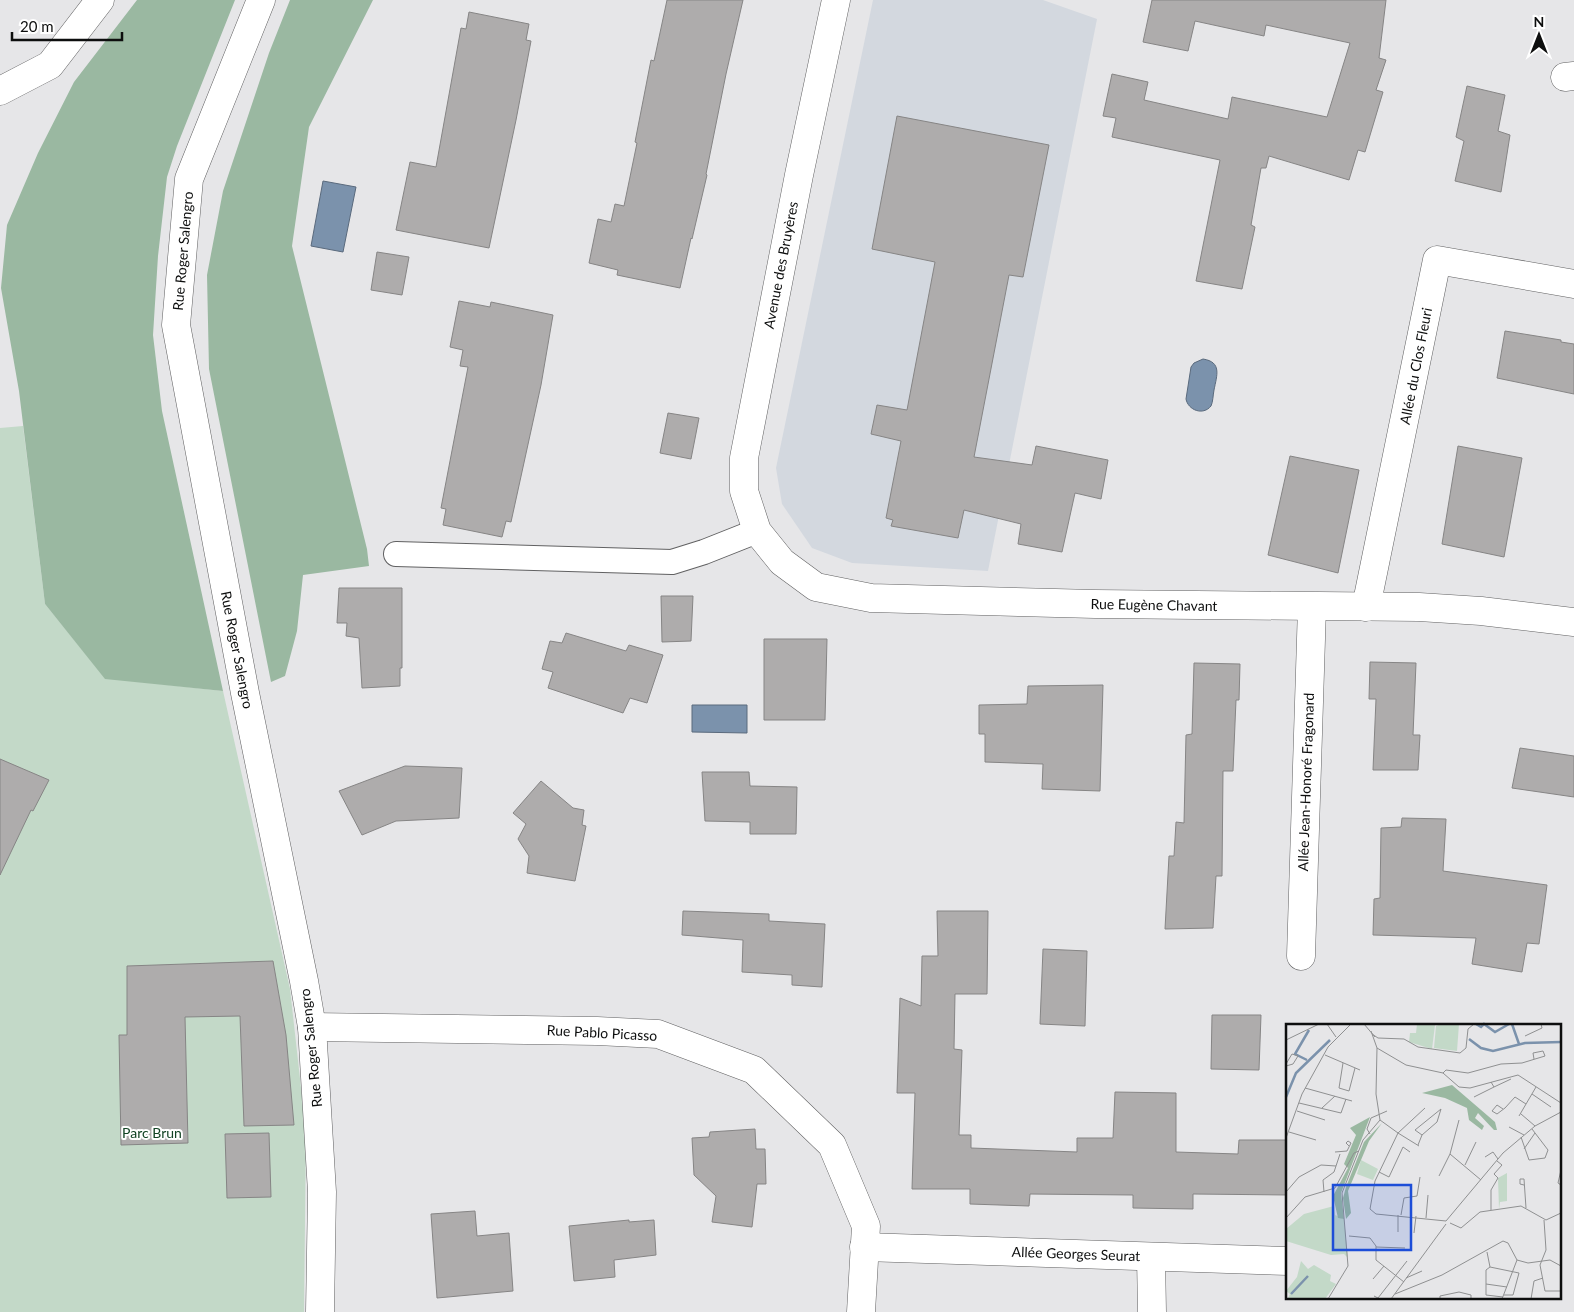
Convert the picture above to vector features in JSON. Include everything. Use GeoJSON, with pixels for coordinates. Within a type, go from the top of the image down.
{"type":"FeatureCollection","features":[{"type":"Feature","properties":{"kind":"street"},"geometry":{"type":"LineString","coordinates":[[0,91],[50,65],[100,0]]}},
{"type":"Feature","properties":{"kind":"street","name":"Rue Roger Salengro"},"geometry":{"type":"LineString","coordinates":[[261,0],[189,179],[176,325],[312,1027],[322,1192],[320,1312]]}},
{"type":"Feature","properties":{"kind":"street","name":"Avenue des Bruyères"},"geometry":{"type":"LineString","coordinates":[[757,531],[744,490],[744,458],[799,175],[836,0]]}},
{"type":"Feature","properties":{"kind":"street","name":"Allée du Clos Fleuri"},"geometry":{"type":"LineString","coordinates":[[1366,608],[1437,260],[1574,284]]}},
{"type":"Feature","properties":{"kind":"street"},"geometry":{"type":"LineString","coordinates":[[396,554],[672,562],[704,552],[757,531]]}},
{"type":"Feature","properties":{"kind":"street","name":"Rue Eugène Chavant"},"geometry":{"type":"LineString","coordinates":[[757,531],[782,562],[816,587],[871,598],[986,602],[1481,610],[1574,622]]}},
{"type":"Feature","properties":{"kind":"street","name":"Allée Jean-Honoré Fragonard"},"geometry":{"type":"LineString","coordinates":[[1301,956],[1312,607]]}},
{"type":"Feature","properties":{"kind":"street","name":"Rue Pablo Picasso"},"geometry":{"type":"LineString","coordinates":[[312,1027],[588,1030],[658,1034],[754,1070],[832,1145],[866,1226],[861,1312]]}},
{"type":"Feature","properties":{"kind":"street","name":"Allée Georges Seurat"},"geometry":{"type":"LineString","coordinates":[[864,1247],[1286,1261]]}},
{"type":"Feature","properties":{"kind":"street"},"geometry":{"type":"LineString","coordinates":[[1151,1256],[1152,1312]]}},
{"type":"Feature","properties":{"kind":"shaded area"},"geometry":{"type":"Polygon","coordinates":[[[873,0],[1043,0],[1097,19],[988,571],[852,563],[812,548],[782,504],[776,468],[873,0]]]}},
{"type":"Feature","properties":{"kind":"green space"},"geometry":{"type":"Polygon","coordinates":[[[137,0],[235,0],[177,146],[167,177],[158,256],[153,335],[162,411],[223,691],[105,679],[45,604],[19,391],[1,288],[7,225],[38,153],[74,82],[137,0]]]}},
{"type":"Feature","properties":{"kind":"green space"},"geometry":{"type":"Polygon","coordinates":[[[290,0],[373,0],[309,127],[292,246],[367,549],[369,566],[303,575],[297,631],[285,676],[271,682],[209,369],[207,275],[223,191],[269,53],[290,0]]]}},
{"type":"Feature","properties":{"kind":"green space","name":"Parc Brun"},"geometry":{"type":"Polygon","coordinates":[[[23,426],[45,604],[105,678],[223,691],[290,989],[306,1132],[304,1312],[0,1312],[0,428],[23,426]]]}},
{"type":"Feature","properties":{"kind":"water"},"geometry":{"type":"Polygon","coordinates":[[[323,181],[356,187],[343,252],[311,246],[323,181]]]}},
{"type":"Feature","properties":{"kind":"water"},"geometry":{"type":"Polygon","coordinates":[[[1203,359],[1216,366],[1217,374],[1211,406],[1204,411],[1200,411],[1193,409],[1186,399],[1191,367],[1194,363],[1203,359]]]}},
{"type":"Feature","properties":{"kind":"water"},"geometry":{"type":"Polygon","coordinates":[[[692,705],[747,705],[747,733],[692,732],[692,705]]]}},
{"type":"Feature","properties":{"kind":"building"},"geometry":{"type":"Polygon","coordinates":[[[667,0],[743,0],[726,74],[707,175],[680,288],[617,275],[618,270],[589,263],[598,219],[611,222],[615,204],[624,206],[651,60],[654,61],[667,0]]]}},
{"type":"Feature","properties":{"kind":"building"},"geometry":{"type":"Polygon","coordinates":[[[1152,0],[1386,0],[1379,58],[1386,60],[1376,90],[1383,92],[1365,152],[1358,150],[1349,180],[1269,156],[1266,168],[1261,168],[1251,225],[1255,227],[1242,289],[1196,281],[1220,160],[1112,137],[1116,118],[1103,116],[1112,74],[1148,82],[1144,100],[1228,119],[1232,97],[1327,117],[1350,43],[1266,25],[1264,36],[1195,21],[1188,51],[1143,42],[1152,0]]]}},
{"type":"Feature","properties":{"kind":"building"},"geometry":{"type":"Polygon","coordinates":[[[469,12],[529,24],[526,40],[531,41],[489,248],[396,230],[410,162],[436,167],[461,28],[466,29],[469,12]]]}},
{"type":"Feature","properties":{"kind":"building"},"geometry":{"type":"Polygon","coordinates":[[[1467,86],[1505,95],[1498,131],[1510,135],[1501,192],[1455,181],[1464,141],[1456,137],[1467,86]]]}},
{"type":"Feature","properties":{"kind":"building"},"geometry":{"type":"Polygon","coordinates":[[[897,116],[1049,145],[1023,277],[1009,275],[974,457],[1032,465],[1036,446],[1108,460],[1101,499],[1075,493],[1062,552],[1018,544],[1021,524],[964,510],[958,538],[891,526],[893,520],[886,518],[901,441],[871,434],[877,405],[907,410],[935,262],[872,249],[897,116]]]}},
{"type":"Feature","properties":{"kind":"building"},"geometry":{"type":"Polygon","coordinates":[[[377,252],[409,257],[402,295],[371,290],[377,252]]]}},
{"type":"Feature","properties":{"kind":"building"},"geometry":{"type":"Polygon","coordinates":[[[459,301],[490,307],[491,302],[553,315],[541,385],[511,522],[506,521],[502,537],[443,525],[446,509],[441,508],[468,367],[460,366],[463,350],[450,347],[459,301]]]}},
{"type":"Feature","properties":{"kind":"building"},"geometry":{"type":"Polygon","coordinates":[[[1505,331],[1561,340],[1561,342],[1574,344],[1574,394],[1497,378],[1505,331]]]}},
{"type":"Feature","properties":{"kind":"building"},"geometry":{"type":"Polygon","coordinates":[[[668,413],[699,418],[691,459],[660,453],[668,413]]]}},
{"type":"Feature","properties":{"kind":"building"},"geometry":{"type":"Polygon","coordinates":[[[1458,446],[1522,458],[1504,557],[1442,544],[1458,446]]]}},
{"type":"Feature","properties":{"kind":"building"},"geometry":{"type":"Polygon","coordinates":[[[1290,456],[1359,470],[1338,573],[1268,555],[1290,456]]]}},
{"type":"Feature","properties":{"kind":"building"},"geometry":{"type":"Polygon","coordinates":[[[339,588],[402,588],[402,668],[400,668],[400,686],[362,688],[359,638],[346,636],[347,623],[337,623],[339,588]]]}},
{"type":"Feature","properties":{"kind":"building"},"geometry":{"type":"Polygon","coordinates":[[[661,596],[693,596],[691,641],[662,642],[661,596]]]}},
{"type":"Feature","properties":{"kind":"building"},"geometry":{"type":"Polygon","coordinates":[[[566,633],[626,651],[629,645],[663,655],[647,703],[630,698],[623,713],[548,688],[553,672],[542,669],[550,641],[562,643],[566,633]]]}},
{"type":"Feature","properties":{"kind":"building"},"geometry":{"type":"Polygon","coordinates":[[[764,639],[827,639],[825,720],[764,720],[764,639]]]}},
{"type":"Feature","properties":{"kind":"building"},"geometry":{"type":"Polygon","coordinates":[[[1370,662],[1416,663],[1413,735],[1420,735],[1418,770],[1373,770],[1376,699],[1369,699],[1370,662]]]}},
{"type":"Feature","properties":{"kind":"building"},"geometry":{"type":"Polygon","coordinates":[[[1194,663],[1240,664],[1239,700],[1236,700],[1233,771],[1223,771],[1222,876],[1216,876],[1213,928],[1165,929],[1169,856],[1174,856],[1176,822],[1184,823],[1186,735],[1192,734],[1194,663]]]}},
{"type":"Feature","properties":{"kind":"building"},"geometry":{"type":"Polygon","coordinates":[[[1103,685],[1100,791],[1042,789],[1043,764],[985,762],[985,734],[979,734],[979,705],[1027,704],[1028,686],[1103,685]]]}},
{"type":"Feature","properties":{"kind":"building"},"geometry":{"type":"Polygon","coordinates":[[[1520,748],[1574,756],[1574,797],[1512,788],[1520,748]]]}},
{"type":"Feature","properties":{"kind":"building"},"geometry":{"type":"Polygon","coordinates":[[[0,759],[49,780],[33,811],[31,810],[0,875],[0,759]]]}},
{"type":"Feature","properties":{"kind":"building"},"geometry":{"type":"Polygon","coordinates":[[[405,766],[462,768],[459,818],[396,821],[362,835],[339,791],[405,766]]]}},
{"type":"Feature","properties":{"kind":"building"},"geometry":{"type":"Polygon","coordinates":[[[702,772],[749,772],[750,786],[797,787],[796,834],[750,834],[750,822],[705,821],[702,772]]]}},
{"type":"Feature","properties":{"kind":"building"},"geometry":{"type":"Polygon","coordinates":[[[541,781],[573,808],[584,810],[582,825],[586,826],[575,881],[527,873],[529,856],[518,839],[526,824],[513,813],[541,781]]]}},
{"type":"Feature","properties":{"kind":"building"},"geometry":{"type":"Polygon","coordinates":[[[1402,818],[1446,819],[1443,871],[1547,885],[1539,944],[1527,943],[1522,972],[1472,964],[1476,938],[1373,935],[1374,899],[1380,898],[1381,828],[1401,827],[1402,818]]]}},
{"type":"Feature","properties":{"kind":"building"},"geometry":{"type":"Polygon","coordinates":[[[683,911],[769,914],[769,921],[825,924],[822,987],[792,985],[792,975],[742,972],[743,940],[682,935],[683,911]]]}},
{"type":"Feature","properties":{"kind":"building"},"geometry":{"type":"Polygon","coordinates":[[[937,911],[988,911],[987,994],[955,994],[954,1049],[962,1050],[959,1135],[971,1135],[971,1148],[1077,1152],[1077,1138],[1113,1138],[1115,1092],[1176,1093],[1176,1152],[1238,1154],[1239,1140],[1286,1140],[1286,1195],[1193,1194],[1193,1209],[1133,1208],[1133,1195],[1030,1194],[1029,1206],[970,1204],[970,1189],[912,1189],[915,1093],[897,1093],[900,998],[921,1006],[922,956],[938,956],[937,911]]]}},
{"type":"Feature","properties":{"kind":"building"},"geometry":{"type":"Polygon","coordinates":[[[1043,949],[1087,951],[1085,1026],[1040,1024],[1043,949]]]}},
{"type":"Feature","properties":{"kind":"building"},"geometry":{"type":"Polygon","coordinates":[[[273,961],[286,1035],[294,1125],[244,1126],[240,1016],[185,1017],[188,1143],[121,1145],[119,1035],[127,1035],[127,966],[273,961]]]}},
{"type":"Feature","properties":{"kind":"building"},"geometry":{"type":"Polygon","coordinates":[[[1212,1015],[1261,1015],[1259,1070],[1211,1069],[1212,1015]]]}},
{"type":"Feature","properties":{"kind":"building"},"geometry":{"type":"Polygon","coordinates":[[[755,1129],[756,1149],[765,1149],[766,1184],[757,1184],[752,1227],[712,1222],[716,1196],[694,1175],[692,1138],[709,1137],[710,1132],[755,1129]]]}},
{"type":"Feature","properties":{"kind":"building"},"geometry":{"type":"Polygon","coordinates":[[[269,1133],[271,1197],[227,1198],[225,1134],[269,1133]]]}},
{"type":"Feature","properties":{"kind":"building"},"geometry":{"type":"Polygon","coordinates":[[[475,1211],[477,1236],[509,1233],[513,1291],[437,1298],[431,1214],[475,1211]]]}},
{"type":"Feature","properties":{"kind":"building"},"geometry":{"type":"Polygon","coordinates":[[[629,1220],[629,1222],[654,1220],[656,1255],[614,1260],[615,1277],[574,1281],[569,1226],[629,1220]]]}}]}
